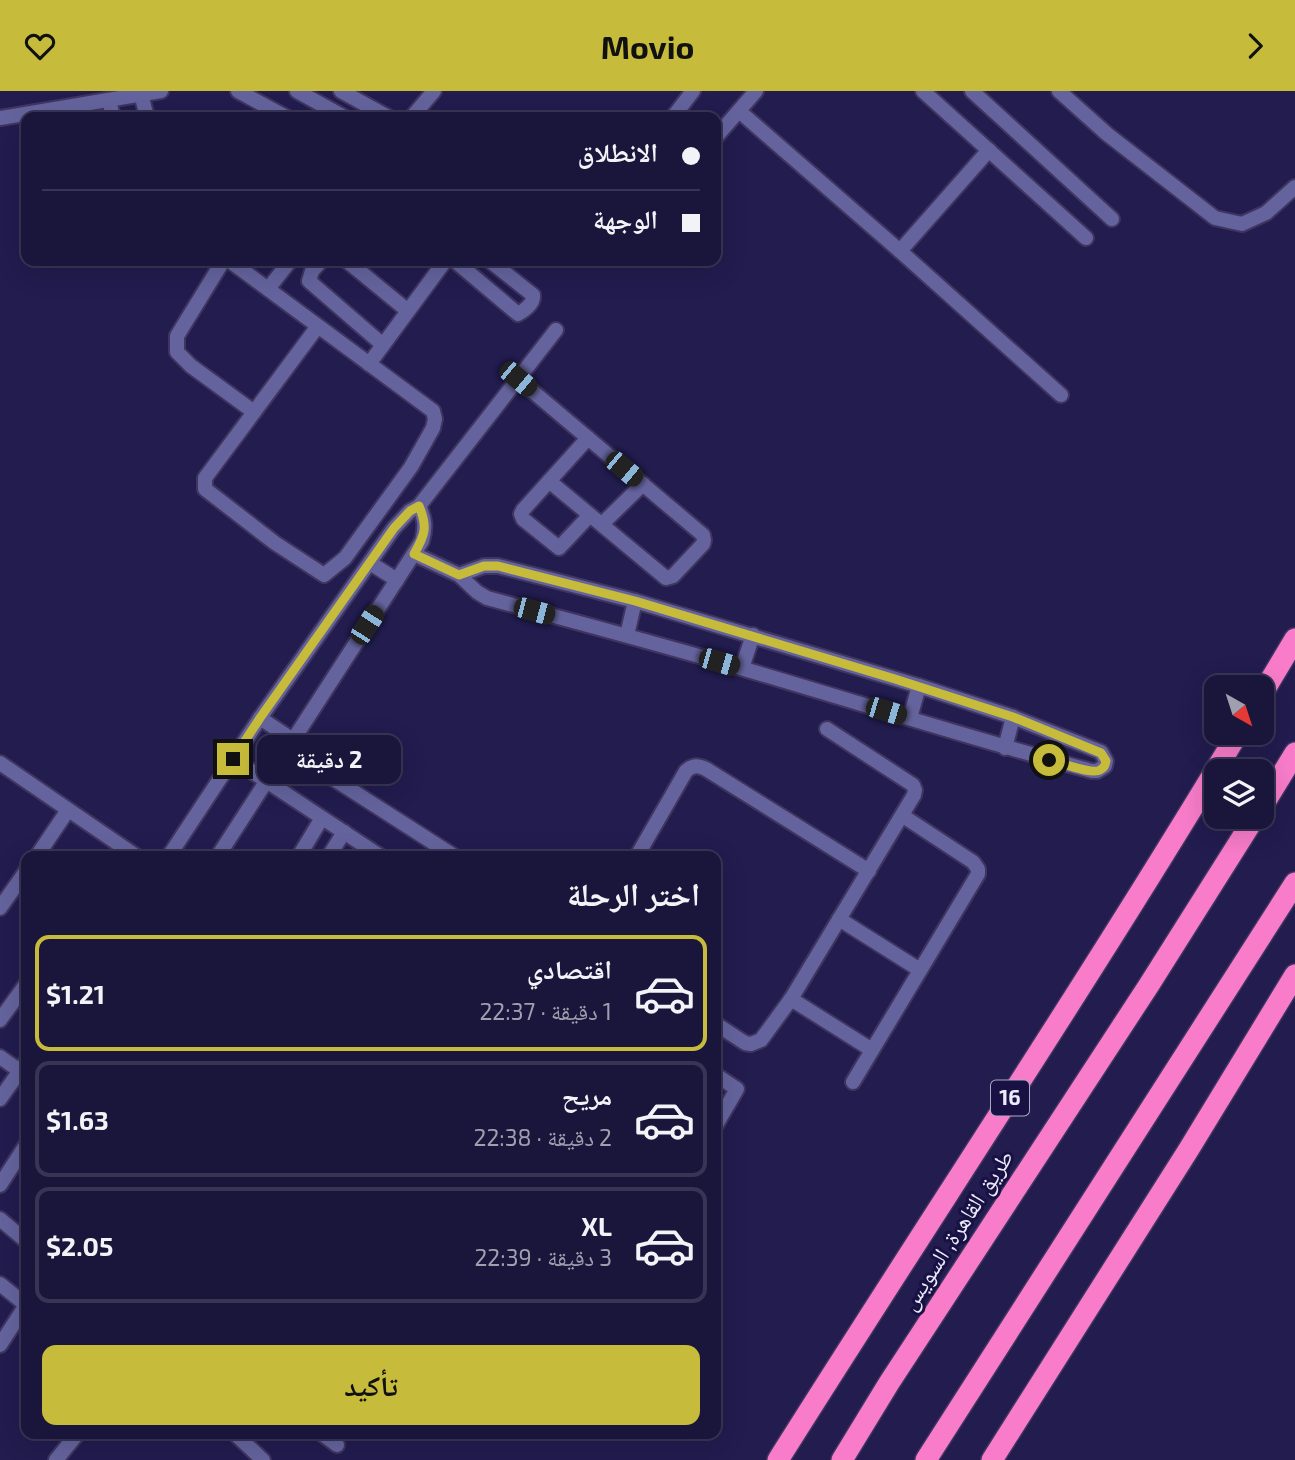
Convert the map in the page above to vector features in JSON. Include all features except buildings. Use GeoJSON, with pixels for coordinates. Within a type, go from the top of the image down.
{"type":"FeatureCollection","features":[{"type":"Feature","properties":{"kind":"highway"},"geometry":{"type":"LineString","coordinates":[[1273,675],[1295,639]]}},
{"type":"Feature","properties":{"kind":"highway","name":"16"},"geometry":{"type":"LineString","coordinates":[[778,1460],[1013,1094],[1231,745]]}},
{"type":"Feature","properties":{"kind":"highway"},"geometry":{"type":"LineString","coordinates":[[1274,787],[1295,753]]}},
{"type":"Feature","properties":{"kind":"highway","name":"طريق القاهرة, السويس"},"geometry":{"type":"LineString","coordinates":[[842,1460],[1247,829]]}},
{"type":"Feature","properties":{"kind":"highway"},"geometry":{"type":"LineString","coordinates":[[926,1460],[1295,883]]}},
{"type":"Feature","properties":{"kind":"highway"},"geometry":{"type":"LineString","coordinates":[[992,1460],[1189,1149],[1295,975]]}},
{"type":"Feature","properties":{"kind":"lane"},"geometry":{"type":"LineString","coordinates":[[36,112],[161,91]]}},
{"type":"Feature","properties":{"kind":"lane"},"geometry":{"type":"LineString","coordinates":[[238,91],[277,112]]}},
{"type":"Feature","properties":{"kind":"lane"},"geometry":{"type":"LineString","coordinates":[[297,91],[335,112]]}},
{"type":"Feature","properties":{"kind":"lane"},"geometry":{"type":"LineString","coordinates":[[341,91],[379,112]]}},
{"type":"Feature","properties":{"kind":"lane"},"geometry":{"type":"LineString","coordinates":[[416,112],[434,91]]}},
{"type":"Feature","properties":{"kind":"lane"},"geometry":{"type":"LineString","coordinates":[[677,112],[693,91]]}},
{"type":"Feature","properties":{"kind":"lane"},"geometry":{"type":"LineString","coordinates":[[721,131],[756,91]]}},
{"type":"Feature","properties":{"kind":"lane"},"geometry":{"type":"LineString","coordinates":[[923,91],[1086,238]]}},
{"type":"Feature","properties":{"kind":"lane"},"geometry":{"type":"LineString","coordinates":[[972,91],[1112,219]]}},
{"type":"Feature","properties":{"kind":"lane"},"geometry":{"type":"LineString","coordinates":[[1059,91],[1107,134],[1215,218],[1242,223],[1266,213],[1295,187]]}},
{"type":"Feature","properties":{"kind":"lane"},"geometry":{"type":"LineString","coordinates":[[141,94],[146,112]]}},
{"type":"Feature","properties":{"kind":"lane"},"geometry":{"type":"LineString","coordinates":[[109,100],[112,112]]}},
{"type":"Feature","properties":{"kind":"lane"},"geometry":{"type":"LineString","coordinates":[[739,111],[1061,395]]}},
{"type":"Feature","properties":{"kind":"lane"},"geometry":{"type":"LineString","coordinates":[[0,118],[21,115]]}},
{"type":"Feature","properties":{"kind":"lane"},"geometry":{"type":"LineString","coordinates":[[900,251],[989,150]]}},
{"type":"Feature","properties":{"kind":"lane"},"geometry":{"type":"LineString","coordinates":[[220,266],[177,336],[177,352],[191,366],[254,412]]}},
{"type":"Feature","properties":{"kind":"lane"},"geometry":{"type":"LineString","coordinates":[[237,266],[318,326],[369,364],[433,411],[433,428],[404,477],[345,558],[324,575],[275,543],[205,489],[205,478],[318,326]]}},
{"type":"Feature","properties":{"kind":"lane"},"geometry":{"type":"LineString","coordinates":[[268,289],[286,266]]}},
{"type":"Feature","properties":{"kind":"lane"},"geometry":{"type":"LineString","coordinates":[[316,266],[309,281],[383,345]]}},
{"type":"Feature","properties":{"kind":"lane"},"geometry":{"type":"LineString","coordinates":[[354,266],[408,311]]}},
{"type":"Feature","properties":{"kind":"lane"},"geometry":{"type":"LineString","coordinates":[[369,364],[441,266]]}},
{"type":"Feature","properties":{"kind":"lane"},"geometry":{"type":"LineString","coordinates":[[461,266],[518,314],[532,304],[533,295],[496,266]]}},
{"type":"Feature","properties":{"kind":"lane"},"geometry":{"type":"LineString","coordinates":[[172,851],[260,718],[402,519],[419,506],[556,330]]}},
{"type":"Feature","properties":{"kind":"lane"},"geometry":{"type":"LineString","coordinates":[[518,379],[704,537],[703,544],[673,576],[664,577],[549,481]]}},
{"type":"Feature","properties":{"kind":"lane"},"geometry":{"type":"LineString","coordinates":[[588,438],[521,514],[523,519],[558,548],[561,548],[590,515]]}},
{"type":"Feature","properties":{"kind":"lane"},"geometry":{"type":"LineString","coordinates":[[602,524],[643,484]]}},
{"type":"Feature","properties":{"kind":"lane"},"geometry":{"type":"LineString","coordinates":[[221,851],[422,541],[425,520],[419,506]]}},
{"type":"Feature","properties":{"kind":"lane"},"geometry":{"type":"LineString","coordinates":[[414,554],[459,575],[487,598],[627,635],[1005,748],[1093,771],[1105,765],[1106,761],[1101,753],[1013,717],[753,635],[498,566],[484,566],[459,575]]}},
{"type":"Feature","properties":{"kind":"lane"},"geometry":{"type":"LineString","coordinates":[[370,563],[397,580]]}},
{"type":"Feature","properties":{"kind":"lane"},"geometry":{"type":"LineString","coordinates":[[627,635],[635,601]]}},
{"type":"Feature","properties":{"kind":"lane"},"geometry":{"type":"LineString","coordinates":[[742,669],[753,635]]}},
{"type":"Feature","properties":{"kind":"lane"},"geometry":{"type":"LineString","coordinates":[[910,718],[919,686]]}},
{"type":"Feature","properties":{"kind":"lane"},"geometry":{"type":"LineString","coordinates":[[1005,748],[1013,717]]}},
{"type":"Feature","properties":{"kind":"lane"},"geometry":{"type":"LineString","coordinates":[[260,718],[290,744],[447,851]]}},
{"type":"Feature","properties":{"kind":"lane"},"geometry":{"type":"LineString","coordinates":[[721,1027],[745,1042],[756,1043],[761,1040],[791,999],[914,795],[913,785],[827,729]]}},
{"type":"Feature","properties":{"kind":"lane"},"geometry":{"type":"LineString","coordinates":[[233,759],[372,851]]}},
{"type":"Feature","properties":{"kind":"lane"},"geometry":{"type":"LineString","coordinates":[[0,763],[129,851]]}},
{"type":"Feature","properties":{"kind":"lane"},"geometry":{"type":"LineString","coordinates":[[639,851],[686,771],[699,766],[869,871]]}},
{"type":"Feature","properties":{"kind":"lane"},"geometry":{"type":"LineString","coordinates":[[40,851],[68,810]]}},
{"type":"Feature","properties":{"kind":"lane"},"geometry":{"type":"LineString","coordinates":[[853,1082],[978,874],[973,862],[903,816]]}},
{"type":"Feature","properties":{"kind":"lane"},"geometry":{"type":"LineString","coordinates":[[302,851],[322,818]]}},
{"type":"Feature","properties":{"kind":"lane"},"geometry":{"type":"LineString","coordinates":[[331,851],[344,832]]}},
{"type":"Feature","properties":{"kind":"lane"},"geometry":{"type":"LineString","coordinates":[[0,908],[21,890]]}},
{"type":"Feature","properties":{"kind":"lane"},"geometry":{"type":"LineString","coordinates":[[839,919],[920,970]]}},
{"type":"Feature","properties":{"kind":"lane"},"geometry":{"type":"LineString","coordinates":[[0,1020],[21,991]]}},
{"type":"Feature","properties":{"kind":"lane"},"geometry":{"type":"LineString","coordinates":[[791,999],[872,1050]]}},
{"type":"Feature","properties":{"kind":"lane"},"geometry":{"type":"LineString","coordinates":[[0,1057],[21,1066]]}},
{"type":"Feature","properties":{"kind":"lane"},"geometry":{"type":"LineString","coordinates":[[0,1099],[21,1070]]}},
{"type":"Feature","properties":{"kind":"lane"},"geometry":{"type":"LineString","coordinates":[[721,1078],[737,1089],[721,1116]]}},
{"type":"Feature","properties":{"kind":"lane"},"geometry":{"type":"LineString","coordinates":[[0,1185],[21,1153]]}},
{"type":"Feature","properties":{"kind":"lane"},"geometry":{"type":"LineString","coordinates":[[0,1219],[21,1237]]}},
{"type":"Feature","properties":{"kind":"lane"},"geometry":{"type":"LineString","coordinates":[[0,1284],[21,1301]]}},
{"type":"Feature","properties":{"kind":"lane"},"geometry":{"type":"LineString","coordinates":[[0,1344],[21,1312]]}},
{"type":"Feature","properties":{"kind":"lane"},"geometry":{"type":"LineString","coordinates":[[56,1460],[73,1439]]}},
{"type":"Feature","properties":{"kind":"lane"},"geometry":{"type":"LineString","coordinates":[[240,1439],[263,1460]]}},
{"type":"Feature","properties":{"kind":"lane"},"geometry":{"type":"LineString","coordinates":[[329,1439],[337,1445]]}},
{"type":"Feature","properties":{"kind":"route"},"geometry":{"type":"LineString","coordinates":[[233,759],[394,528],[410,511],[419,506],[425,520],[425,530],[414,554],[459,575],[484,566],[498,566],[635,601],[753,635],[1013,717],[1101,753],[1106,761],[1102,769],[1093,771],[1049,760]]}}]}
